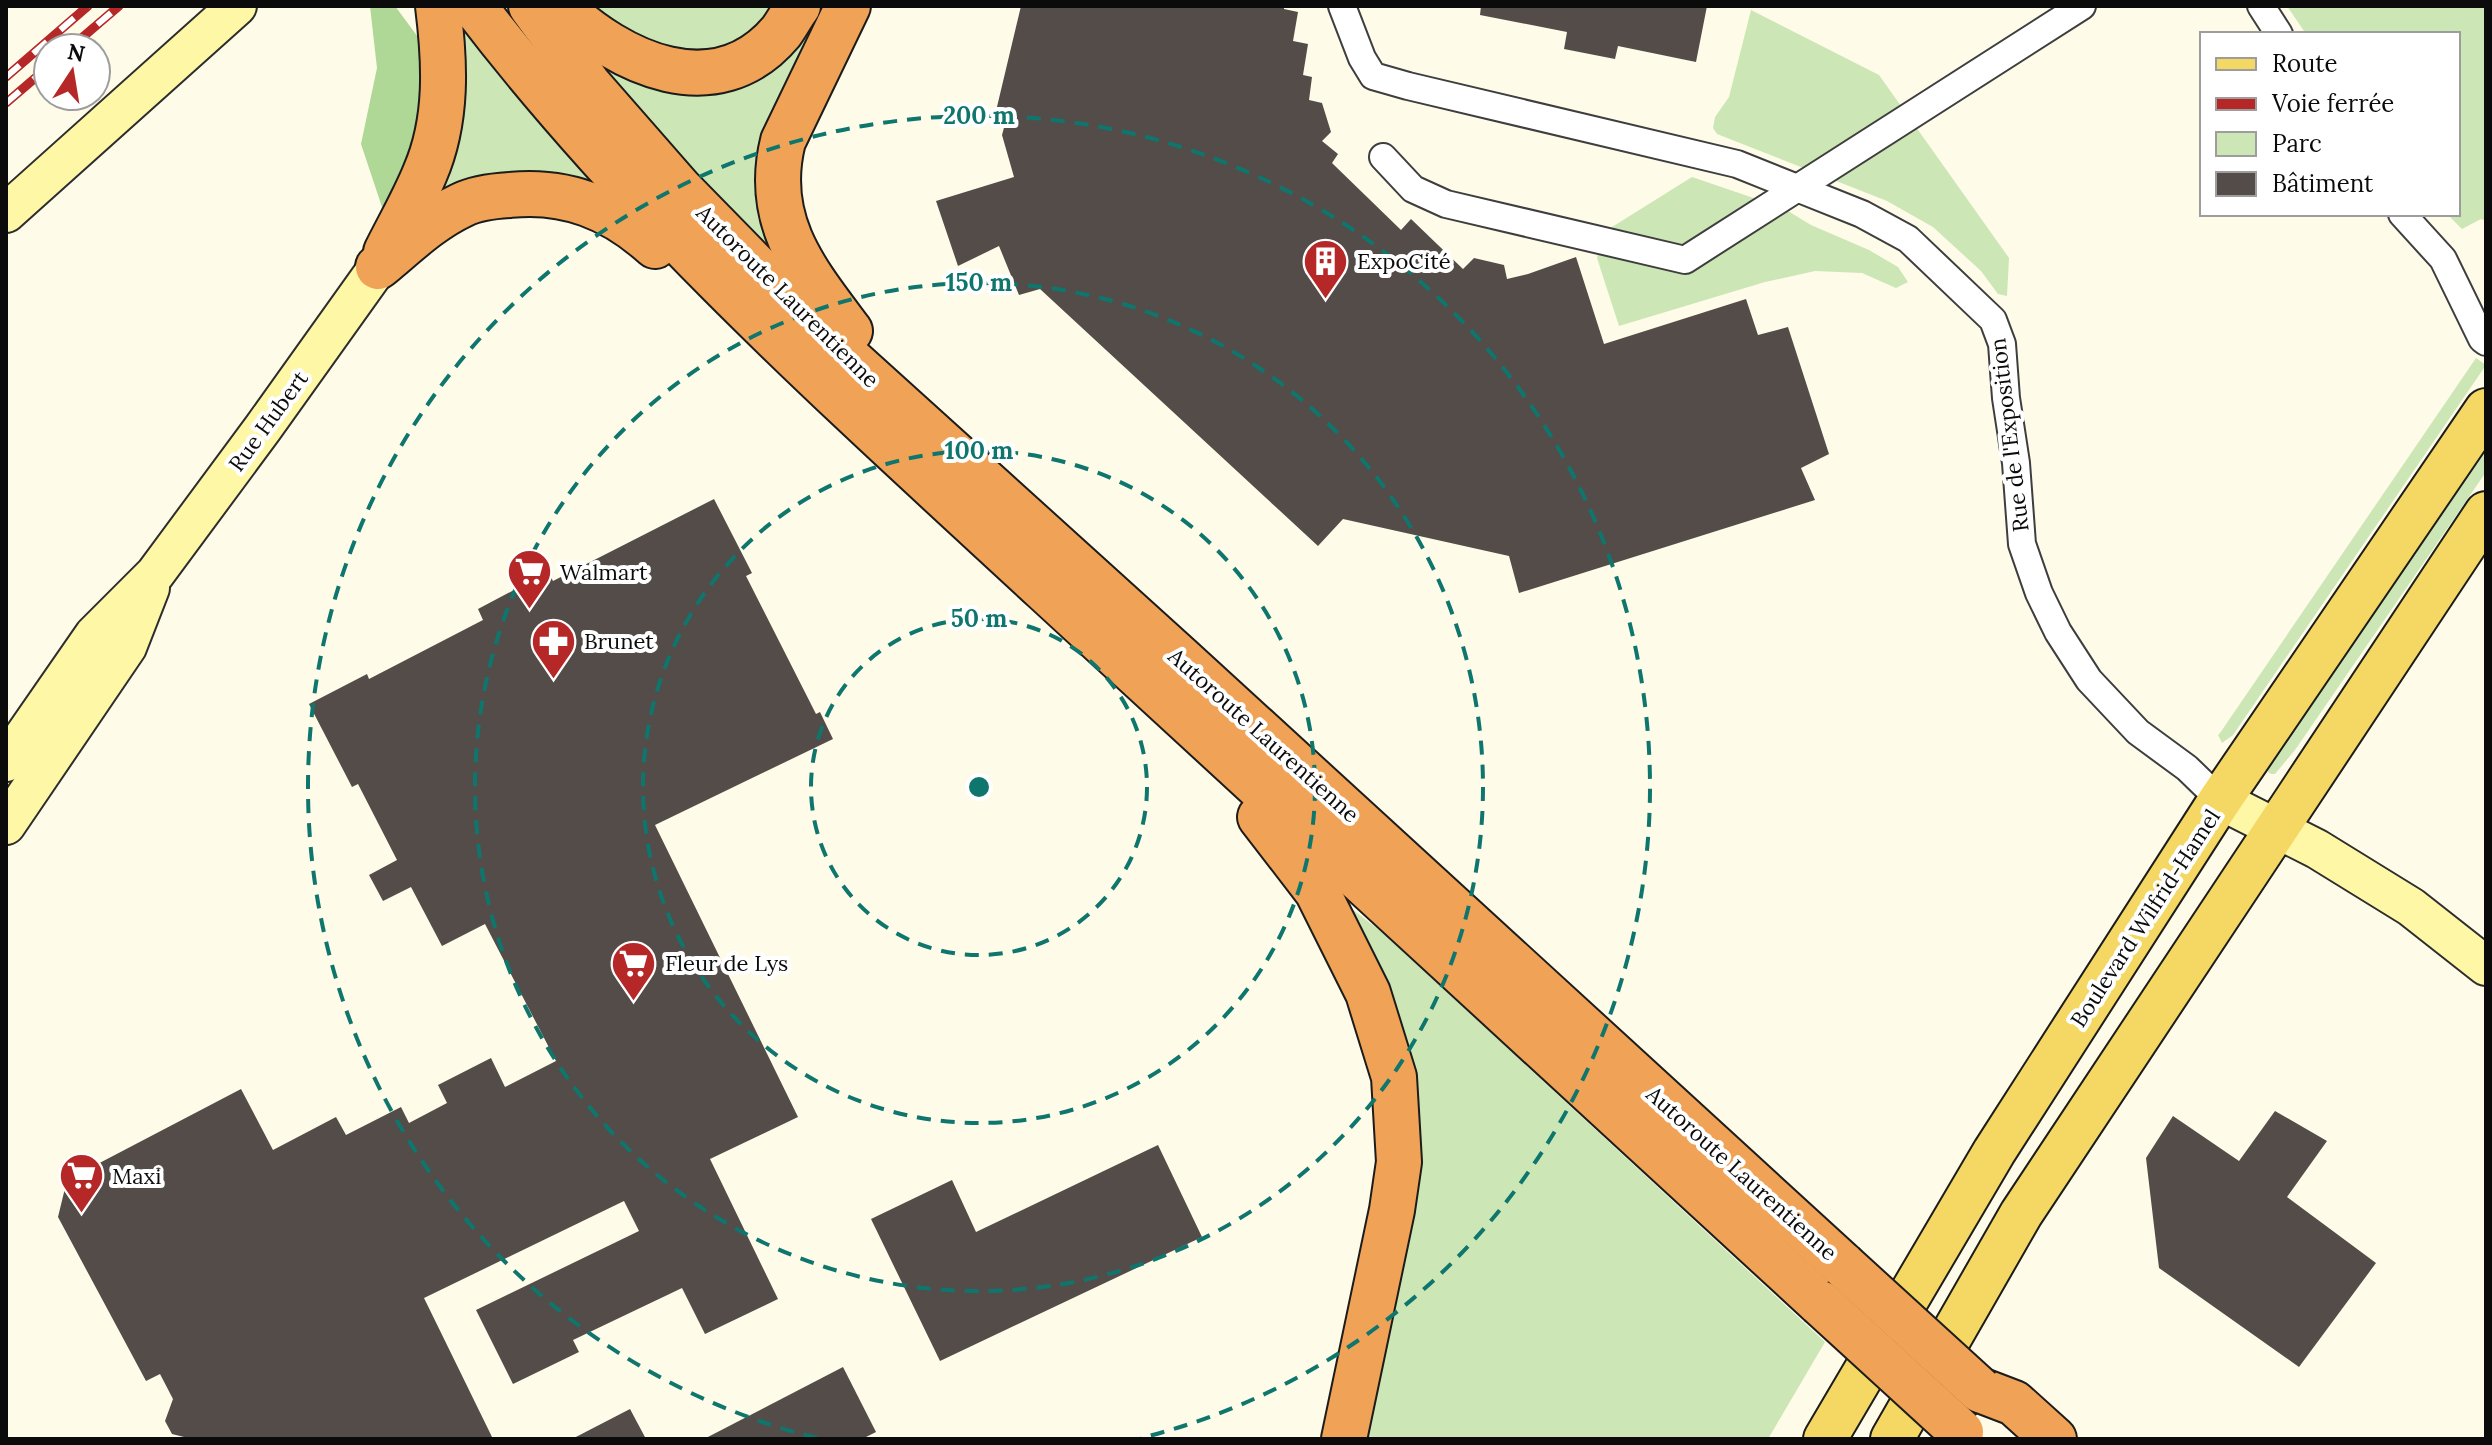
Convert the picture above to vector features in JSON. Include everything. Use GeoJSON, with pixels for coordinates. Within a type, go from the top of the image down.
{"type":"FeatureCollection","features":[{"type":"Feature","properties":{"kind":"highway"},"geometry":{"type":"LineString","coordinates":[[378,267],[426,171],[443,109],[443,44],[438,6]]}},
{"type":"Feature","properties":{"kind":"highway","name":"Autoroute Laurentienne"},"geometry":{"type":"LineString","coordinates":[[474,6],[641,204],[802,364],[1182,718],[1964,1436]]}},
{"type":"Feature","properties":{"kind":"highway","name":"Autoroute Laurentienne"},"geometry":{"type":"LineString","coordinates":[[531,6],[589,85],[680,189],[823,335],[1980,1390],[2025,1439]]}},
{"type":"Feature","properties":{"kind":"highway"},"geometry":{"type":"LineString","coordinates":[[560,6],[615,50],[639,62],[667,71],[704,72],[732,67],[757,52],[780,32],[798,6]]}},
{"type":"Feature","properties":{"kind":"highway"},"geometry":{"type":"LineString","coordinates":[[848,6],[783,141],[777,164],[780,210],[790,243],[808,275],[919,423]]}},
{"type":"Feature","properties":{"kind":"highway"},"geometry":{"type":"LineString","coordinates":[[378,267],[436,219],[465,204],[491,197],[531,193],[565,196],[614,214],[688,275],[731,295]]}},
{"type":"Feature","properties":{"kind":"highway"},"geometry":{"type":"LineString","coordinates":[[1182,718],[1317,891],[1368,993],[1394,1077],[1399,1162],[1392,1210],[1344,1439]]}},
{"type":"Feature","properties":{"kind":"highway"},"geometry":{"type":"LineString","coordinates":[[1980,1390],[2014,1403],[2054,1439]]}},
{"type":"Feature","properties":{"kind":"main road","name":"Boulevard Wilfrid-Hamel"},"geometry":{"type":"LineString","coordinates":[[1825,1439],[1994,1152],[2220,800],[2486,410]]}},
{"type":"Feature","properties":{"kind":"main road"},"geometry":{"type":"LineString","coordinates":[[1892,1439],[2021,1214],[2486,513]]}},
{"type":"Feature","properties":{"kind":"street"},"geometry":{"type":"LineString","coordinates":[[6,213],[237,6]]}},
{"type":"Feature","properties":{"kind":"street","name":"Rue de l'Exposition"},"geometry":{"type":"LineString","coordinates":[[1342,6],[1362,58],[1373,76],[1737,164],[1862,214],[1908,239],[1993,320],[2002,344],[2022,544],[2058,632],[2089,680],[2138,732],[2187,768],[2220,800]]}},
{"type":"Feature","properties":{"kind":"street"},"geometry":{"type":"LineString","coordinates":[[1383,157],[1413,189],[1446,204],[1685,260],[2082,6]]}},
{"type":"Feature","properties":{"kind":"street"},"geometry":{"type":"LineString","coordinates":[[2261,6],[2278,32]]}},
{"type":"Feature","properties":{"kind":"street"},"geometry":{"type":"LineString","coordinates":[[2404,216],[2443,259],[2486,342]]}},
{"type":"Feature","properties":{"kind":"street","name":"Rue Hubert"},"geometry":{"type":"LineString","coordinates":[[6,762],[94,635],[155,574],[378,267]]}},
{"type":"Feature","properties":{"kind":"street","name":"Rue Hubert"},"geometry":{"type":"LineString","coordinates":[[6,825],[127,647],[155,574]]}},
{"type":"Feature","properties":{"kind":"street"},"geometry":{"type":"LineString","coordinates":[[2220,800],[2317,849],[2411,907],[2486,966]]}},
{"type":"Feature","properties":{"kind":"green space"},"geometry":{"type":"Polygon","coordinates":[[[370,6],[395,6],[429,52],[423,149],[387,222],[361,144],[377,68],[370,6]]]}},
{"type":"Feature","properties":{"kind":"green space"},"geometry":{"type":"Polygon","coordinates":[[[577,6],[776,6],[752,29],[737,38],[721,46],[687,53],[653,49],[577,6]]]}},
{"type":"Feature","properties":{"kind":"green space"},"geometry":{"type":"Polygon","coordinates":[[[813,6],[830,6],[772,248],[644,121],[556,17],[679,82],[813,6]]]}},
{"type":"Feature","properties":{"kind":"green space"},"geometry":{"type":"Polygon","coordinates":[[[2287,6],[2486,6],[2486,221],[2481,219],[2462,229],[2449,216],[2460,216],[2460,32],[2305,32],[2287,6]]]}},
{"type":"Feature","properties":{"kind":"green space"},"geometry":{"type":"Polygon","coordinates":[[[1751,10],[1879,75],[2009,258],[2007,296],[1998,294],[1981,271],[1933,227],[1887,201],[1717,134],[1713,128],[1715,117],[1729,97],[1751,10]]]}},
{"type":"Feature","properties":{"kind":"green space"},"geometry":{"type":"Polygon","coordinates":[[[458,17],[622,206],[435,206],[458,17]]]}},
{"type":"Feature","properties":{"kind":"green space"},"geometry":{"type":"Polygon","coordinates":[[[1692,177],[1783,208],[1898,267],[1908,282],[1896,288],[1862,273],[1815,271],[1765,282],[1619,326],[1597,258],[1604,232],[1692,177]]]}},
{"type":"Feature","properties":{"kind":"green space"},"geometry":{"type":"Polygon","coordinates":[[[2476,358],[2486,365],[2233,735],[2222,743],[2218,735],[2476,358]]]}},
{"type":"Feature","properties":{"kind":"green space"},"geometry":{"type":"Polygon","coordinates":[[[2486,451],[2486,472],[2295,750],[2275,774],[2268,772],[2268,768],[2486,451]]]}},
{"type":"Feature","properties":{"kind":"green space"},"geometry":{"type":"Polygon","coordinates":[[[1347,905],[1383,933],[1825,1342],[1768,1439],[1356,1439],[1404,1208],[1347,905]]]}},
{"type":"Feature","properties":{"kind":"building","name":"ExpoCité"},"geometry":{"type":"Polygon","coordinates":[[[1021,6],[1284,6],[1284,9],[1298,12],[1293,41],[1308,44],[1303,75],[1312,77],[1309,100],[1322,103],[1331,132],[1322,141],[1338,154],[1332,163],[1401,230],[1411,219],[1463,269],[1474,258],[1504,265],[1507,279],[1576,257],[1604,344],[1746,299],[1758,335],[1788,327],[1829,454],[1801,468],[1815,500],[1519,593],[1509,556],[1343,519],[1318,546],[1040,289],[1019,295],[999,246],[958,266],[936,201],[1014,177],[1002,135],[1008,113],[996,111],[1021,6]]]}},
{"type":"Feature","properties":{"kind":"building"},"geometry":{"type":"Polygon","coordinates":[[[1481,6],[1707,6],[1696,62],[1618,46],[1615,59],[1564,49],[1567,32],[1480,15],[1481,6]]]}},
{"type":"Feature","properties":{"kind":"building","name":"Fleur de Lys"},"geometry":{"type":"Polygon","coordinates":[[[714,499],[752,573],[746,576],[816,714],[820,712],[833,739],[655,825],[798,1117],[710,1159],[778,1299],[705,1334],[682,1288],[573,1340],[579,1352],[513,1384],[476,1310],[639,1231],[624,1201],[424,1298],[493,1439],[192,1439],[172,1434],[165,1421],[173,1399],[160,1374],[146,1381],[58,1217],[67,1180],[241,1089],[273,1150],[336,1117],[346,1135],[401,1107],[409,1123],[447,1103],[438,1085],[491,1058],[505,1087],[556,1061],[485,924],[442,946],[411,887],[383,901],[369,875],[397,860],[358,784],[352,787],[309,704],[367,674],[369,679],[483,620],[478,609],[548,572],[553,581],[714,499]]]}},
{"type":"Feature","properties":{"kind":"building"},"geometry":{"type":"Polygon","coordinates":[[[2275,1111],[2327,1141],[2287,1197],[2376,1263],[2299,1367],[2159,1268],[2146,1158],[2173,1116],[2239,1161],[2275,1111]]]}},
{"type":"Feature","properties":{"kind":"building"},"geometry":{"type":"Polygon","coordinates":[[[1158,1145],[1202,1237],[940,1361],[871,1219],[952,1180],[976,1232],[1158,1145]]]}},
{"type":"Feature","properties":{"kind":"building"},"geometry":{"type":"Polygon","coordinates":[[[843,1367],[876,1432],[862,1439],[704,1439],[843,1367]]]}},
{"type":"Feature","properties":{"kind":"building"},"geometry":{"type":"Polygon","coordinates":[[[630,1409],[646,1439],[572,1439],[630,1409]]]}},
{"type":"Feature","properties":{"kind":"railway"},"geometry":{"type":"LineString","coordinates":[[6,77],[88,6]]}},
{"type":"Feature","properties":{"kind":"railway"},"geometry":{"type":"LineString","coordinates":[[89,32],[119,6]]}},
{"type":"Feature","properties":{"kind":"railway"},"geometry":{"type":"LineString","coordinates":[[6,103],[32,81]]}},
{"type":"Feature","properties":{"kind":"place","name":"ExpoCité"},"geometry":{"type":"Point","coordinates":[1326,300]}},
{"type":"Feature","properties":{"kind":"place","name":"Walmart"},"geometry":{"type":"Point","coordinates":[529,611]}},
{"type":"Feature","properties":{"kind":"place","name":"Brunet"},"geometry":{"type":"Point","coordinates":[553,680]}},
{"type":"Feature","properties":{"kind":"place","name":"Fleur de Lys"},"geometry":{"type":"Point","coordinates":[634,1002]}},
{"type":"Feature","properties":{"kind":"place","name":"Maxi"},"geometry":{"type":"Point","coordinates":[81,1215]}}]}
